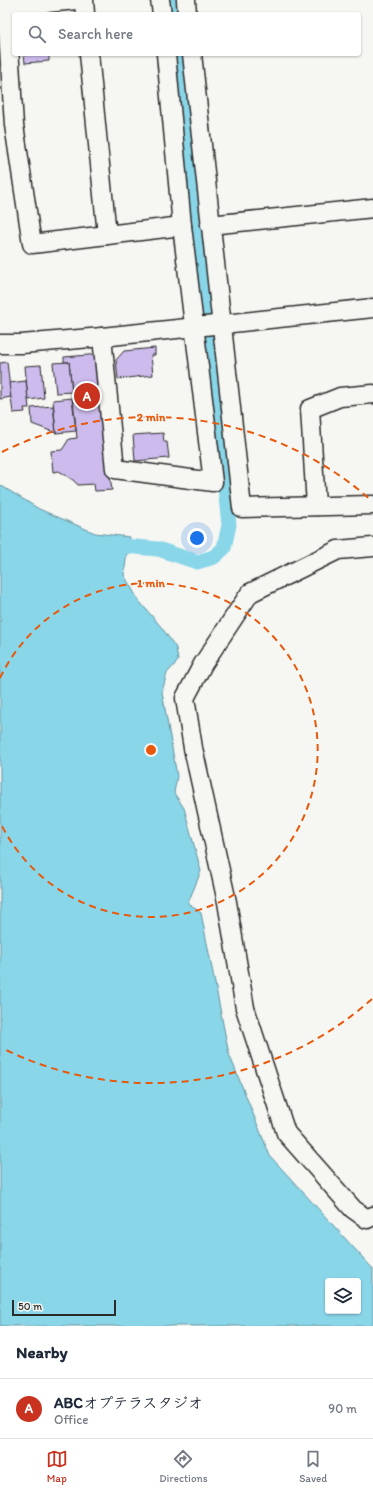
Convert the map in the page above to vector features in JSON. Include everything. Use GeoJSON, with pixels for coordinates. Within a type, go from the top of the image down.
{"type":"FeatureCollection","features":[{"type":"Feature","properties":{"kind":"street"},"geometry":{"type":"LineString","coordinates":[[76,0],[6,4],[7,126],[32,244],[182,226]]}},
{"type":"Feature","properties":{"kind":"street"},"geometry":{"type":"LineString","coordinates":[[84,0],[85,12]]}},
{"type":"Feature","properties":{"kind":"street"},"geometry":{"type":"LineString","coordinates":[[160,0],[162,12]]}},
{"type":"Feature","properties":{"kind":"street"},"geometry":{"type":"LineString","coordinates":[[186,0],[187,12]]}},
{"type":"Feature","properties":{"kind":"street"},"geometry":{"type":"LineString","coordinates":[[89,56],[108,235]]}},
{"type":"Feature","properties":{"kind":"street"},"geometry":{"type":"LineString","coordinates":[[166,56],[182,226],[209,325],[242,508],[373,504]]}},
{"type":"Feature","properties":{"kind":"street"},"geometry":{"type":"LineString","coordinates":[[102,337],[115,469],[213,482],[209,325],[210,226],[192,56]]}},
{"type":"Feature","properties":{"kind":"street"},"geometry":{"type":"LineString","coordinates":[[210,226],[373,208]]}},
{"type":"Feature","properties":{"kind":"street"},"geometry":{"type":"LineString","coordinates":[[0,344],[22,344],[102,337],[373,308]]}},
{"type":"Feature","properties":{"kind":"street"},"geometry":{"type":"LineString","coordinates":[[316,506],[310,409],[340,397],[373,394]]}},
{"type":"Feature","properties":{"kind":"street"},"geometry":{"type":"LineString","coordinates":[[371,1221],[353,1209],[286,1133],[245,1008],[227,902],[193,748],[185,698],[203,664],[250,593],[338,550],[373,547]]}},
{"type":"Feature","properties":{"kind":"water"},"geometry":{"type":"Polygon","coordinates":[[[0,485],[39,509],[95,533],[129,537],[124,575],[139,601],[162,628],[176,648],[178,661],[167,673],[162,692],[177,776],[174,793],[184,808],[201,871],[188,903],[201,913],[229,1054],[270,1156],[373,1269],[373,1326],[0,1326],[0,485]]]}},
{"type":"Feature","properties":{"kind":"building"},"geometry":{"type":"Polygon","coordinates":[[[24,56],[49,56],[49,61],[25,63],[24,56]]]}},
{"type":"Feature","properties":{"kind":"building"},"geometry":{"type":"Polygon","coordinates":[[[155,348],[155,355],[151,355],[153,375],[118,379],[116,360],[124,351],[155,348]]]}},
{"type":"Feature","properties":{"kind":"building"},"geometry":{"type":"Polygon","coordinates":[[[100,354],[112,490],[95,491],[94,484],[78,485],[59,471],[53,472],[51,451],[62,450],[69,439],[77,438],[69,362],[64,362],[64,357],[100,354]]]}},
{"type":"Feature","properties":{"kind":"building"},"geometry":{"type":"Polygon","coordinates":[[[7,362],[11,397],[0,399],[0,363],[7,362]]]}},
{"type":"Feature","properties":{"kind":"building"},"geometry":{"type":"Polygon","coordinates":[[[69,362],[72,392],[56,393],[53,363],[69,362]]]}},
{"type":"Feature","properties":{"kind":"building"},"geometry":{"type":"Polygon","coordinates":[[[41,365],[44,398],[28,400],[25,366],[41,365]]]}},
{"type":"Feature","properties":{"kind":"building"},"geometry":{"type":"Polygon","coordinates":[[[26,381],[29,408],[24,408],[25,412],[13,413],[9,383],[26,381]]]}},
{"type":"Feature","properties":{"kind":"building"},"geometry":{"type":"Polygon","coordinates":[[[72,398],[76,431],[56,433],[53,400],[72,398]]]}},
{"type":"Feature","properties":{"kind":"building"},"geometry":{"type":"Polygon","coordinates":[[[53,406],[56,433],[32,424],[31,408],[53,406]]]}},
{"type":"Feature","properties":{"kind":"building"},"geometry":{"type":"Polygon","coordinates":[[[163,433],[164,442],[167,442],[169,458],[135,461],[133,435],[163,433]]]}},
{"type":"Feature","properties":{"kind":"waterway"},"geometry":{"type":"LineString","coordinates":[[174,0],[175,12]]}},
{"type":"Feature","properties":{"kind":"waterway"},"geometry":{"type":"LineString","coordinates":[[124,546],[158,549],[197,562],[214,557],[224,548],[229,525],[179,56]]}},
{"type":"Feature","properties":{"kind":"place","name":"ABCオプテラスタジオ"},"geometry":{"type":"Point","coordinates":[87,396]}}]}
